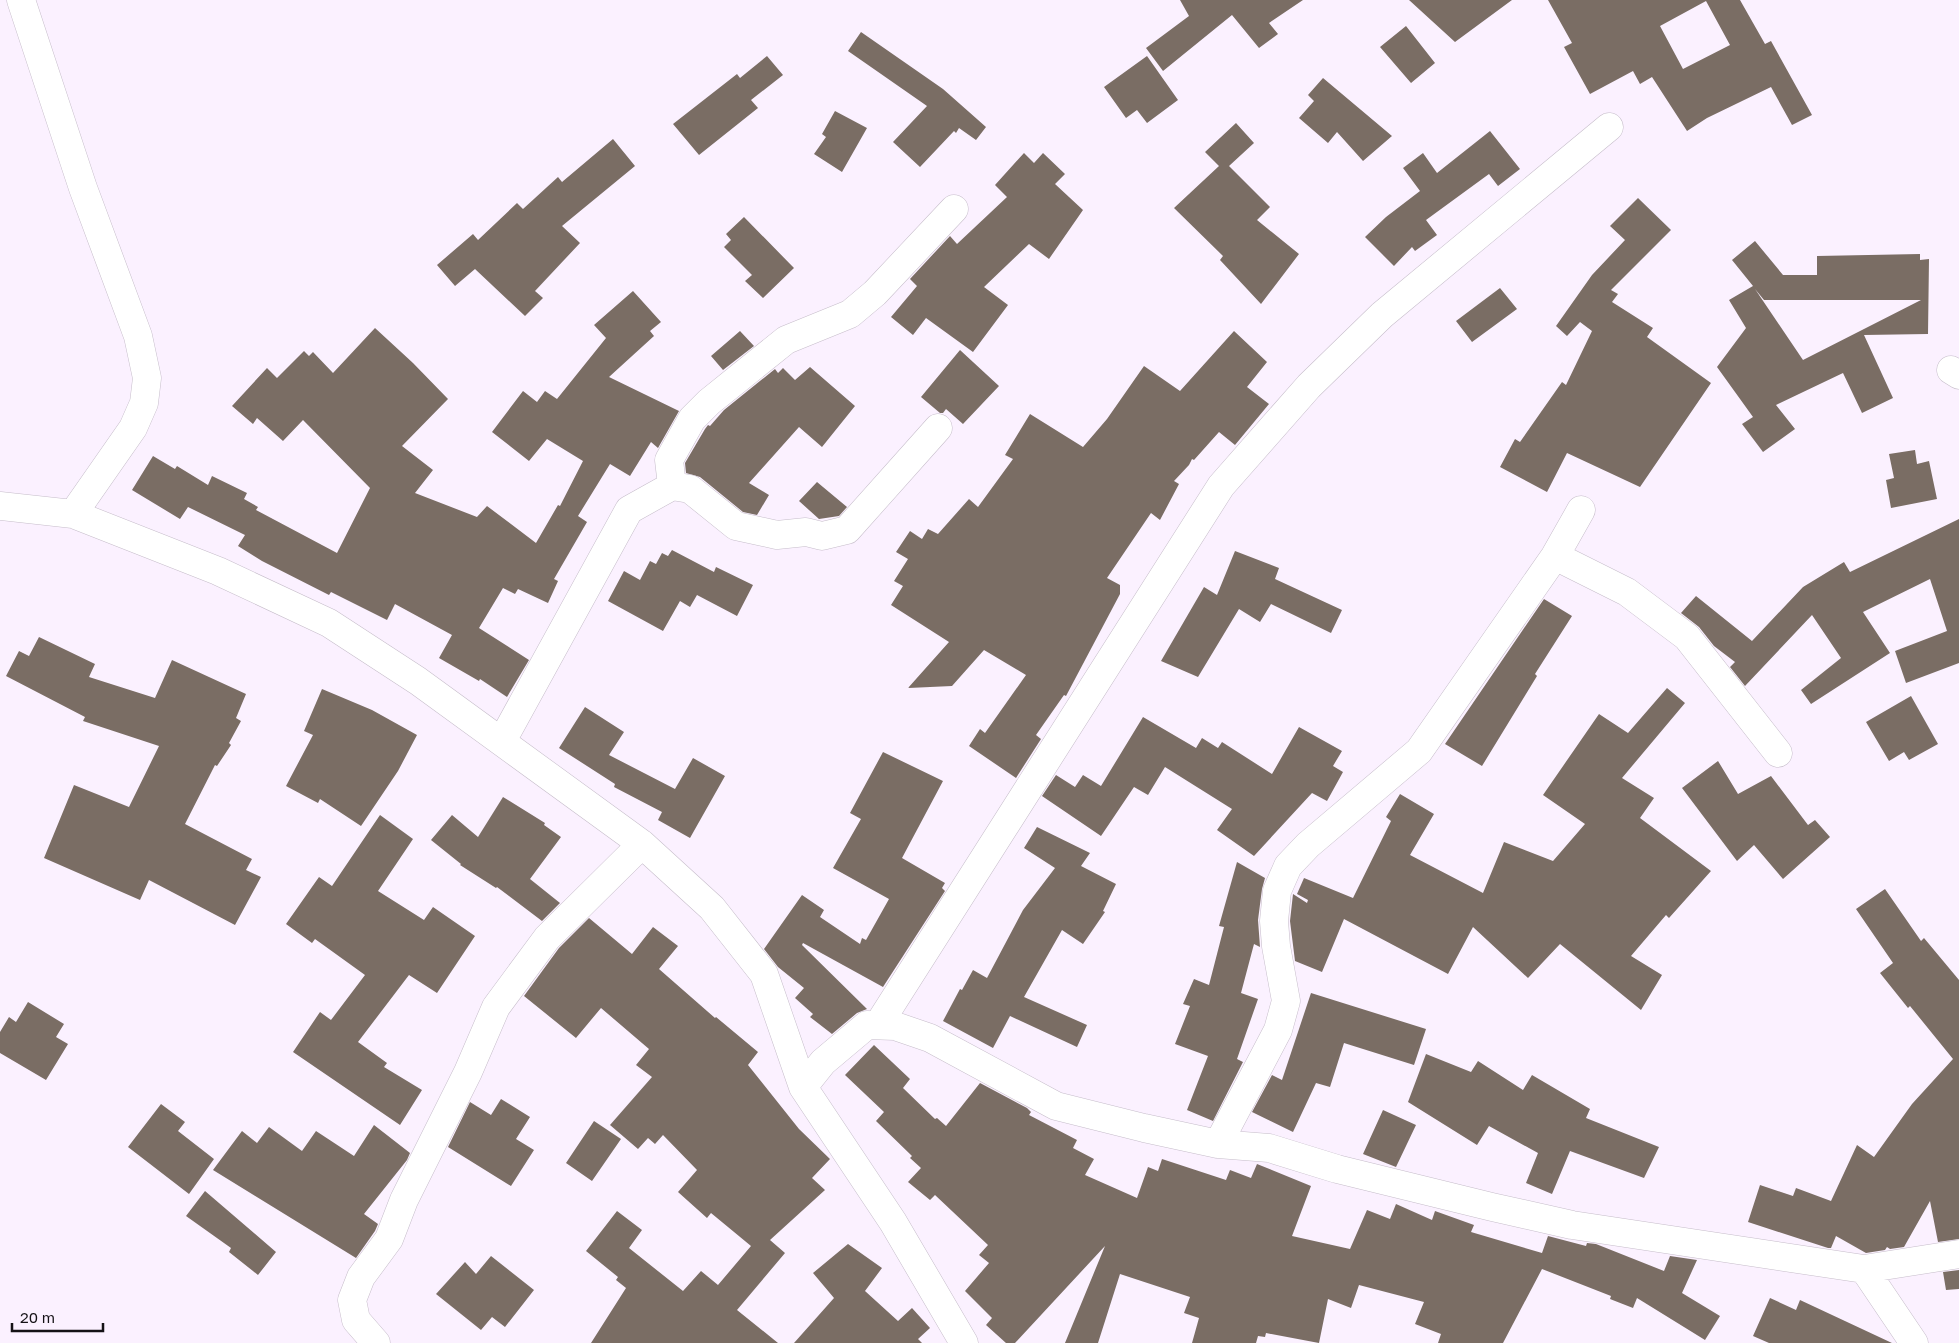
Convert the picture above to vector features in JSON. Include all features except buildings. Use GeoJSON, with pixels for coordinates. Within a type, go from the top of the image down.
{"type":"FeatureCollection","features":[{"type":"Feature","properties":{"kind":"street"},"geometry":{"type":"LineString","coordinates":[[21,0],[83,188],[138,336],[147,378],[144,403],[133,428],[73,514]]}},
{"type":"Feature","properties":{"kind":"street"},"geometry":{"type":"LineString","coordinates":[[878,1025],[1221,486],[1309,386],[1382,315],[1609,127]]}},
{"type":"Feature","properties":{"kind":"street"},"geometry":{"type":"LineString","coordinates":[[672,486],[669,460],[692,419],[709,402],[786,340],[850,314],[875,293],[954,209]]}},
{"type":"Feature","properties":{"kind":"street"},"geometry":{"type":"LineString","coordinates":[[502,741],[629,510],[672,486],[690,489],[736,526],[777,535],[806,532],[822,536],[847,530],[938,428]]}},
{"type":"Feature","properties":{"kind":"street"},"geometry":{"type":"LineString","coordinates":[[0,506],[73,514],[218,571],[329,623],[418,681],[642,844],[712,908],[764,974],[804,1087],[893,1222],[964,1343]]}},
{"type":"Feature","properties":{"kind":"street"},"geometry":{"type":"LineString","coordinates":[[1218,1144],[1278,1030],[1286,1001],[1277,955],[1274,921],[1277,891],[1288,866],[1308,845],[1419,751],[1555,556],[1581,510]]}},
{"type":"Feature","properties":{"kind":"street"},"geometry":{"type":"LineString","coordinates":[[1555,556],[1628,592],[1686,637],[1778,753]]}},
{"type":"Feature","properties":{"kind":"street"},"geometry":{"type":"LineString","coordinates":[[376,1343],[356,1320],[352,1300],[361,1277],[389,1239],[404,1200],[468,1072],[496,1007],[547,938],[642,844]]}},
{"type":"Feature","properties":{"kind":"street"},"geometry":{"type":"LineString","coordinates":[[804,1087],[823,1062],[866,1025],[905,1028],[930,1038],[1056,1106],[1218,1144],[1269,1148],[1337,1169],[1492,1207],[1572,1224],[1864,1269],[1959,1254]]}},
{"type":"Feature","properties":{"kind":"street"},"geometry":{"type":"LineString","coordinates":[[1864,1269],[1914,1343]]}}]}
